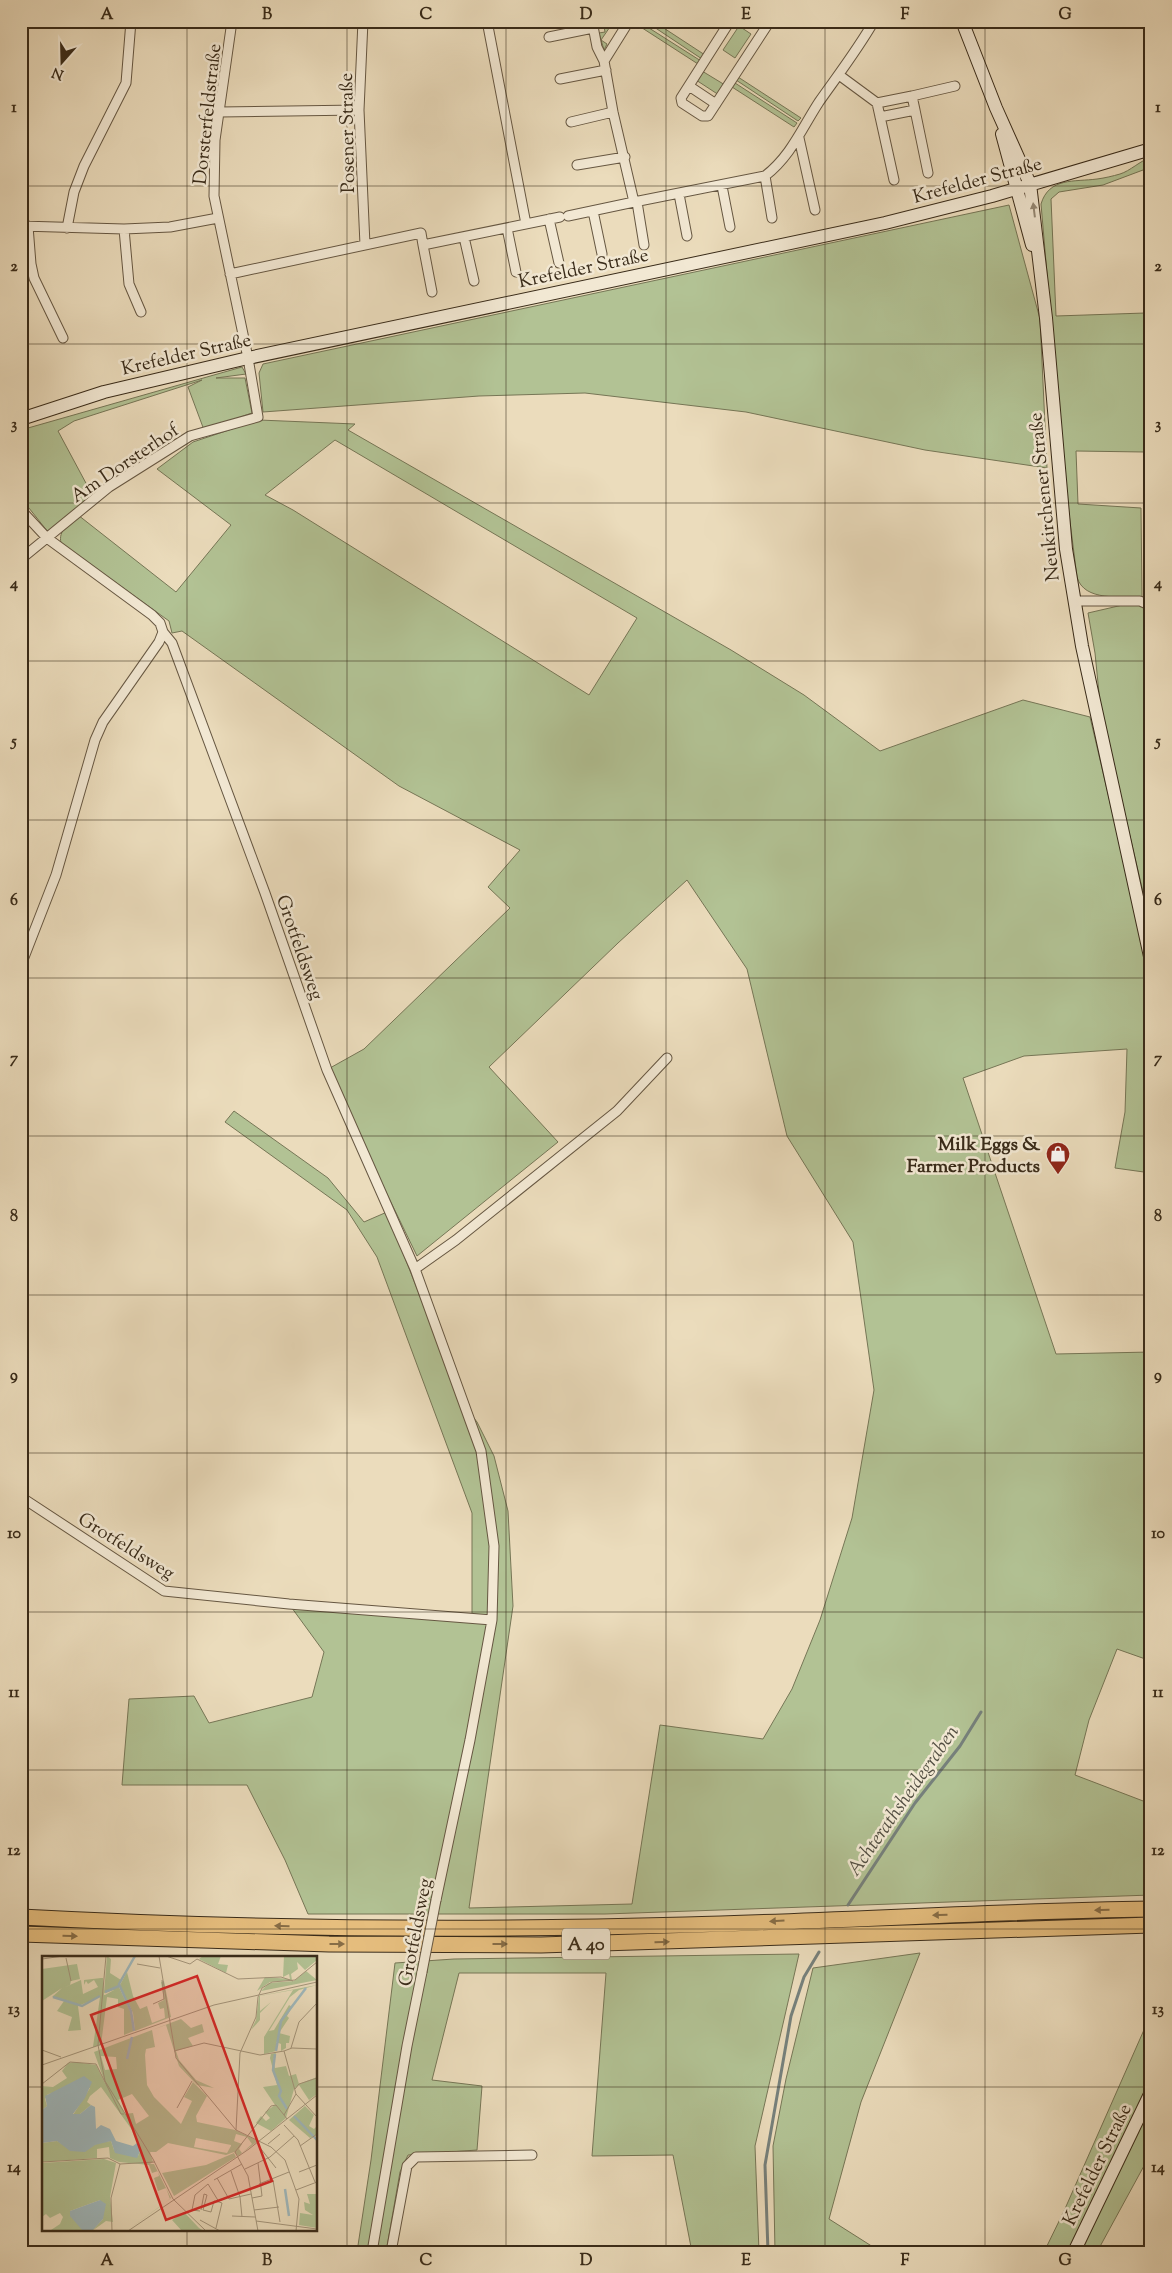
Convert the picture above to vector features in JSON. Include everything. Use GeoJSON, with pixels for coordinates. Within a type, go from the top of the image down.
{"type":"FeatureCollection","features":[{"type":"Feature","properties":{"kind":"highway","name":"A 40"},"geometry":{"type":"LineString","coordinates":[[21,1917],[317,1927],[544,1928],[687,1925],[1055,1910],[1151,1909]]}},
{"type":"Feature","properties":{"kind":"highway","name":"A 40"},"geometry":{"type":"LineString","coordinates":[[21,1934],[329,1944],[541,1944],[1151,1926]]}},
{"type":"Feature","properties":{"kind":"main road","name":"Neukirchener Straße"},"geometry":{"type":"LineString","coordinates":[[962,21],[996,108],[1030,184],[1046,318],[1060,499],[1075,601],[1098,718],[1151,961]]}},
{"type":"Feature","properties":{"kind":"main road","name":"Neukirchener Straße"},"geometry":{"type":"LineString","coordinates":[[996,108],[1016,189],[1040,271]]}},
{"type":"Feature","properties":{"kind":"main road","name":"Krefelder Straße"},"geometry":{"type":"LineString","coordinates":[[21,419],[104,392],[248,358],[885,223],[1016,189],[1151,149]]}},
{"type":"Feature","properties":{"kind":"main road","name":"Krefelder Straße"},"geometry":{"type":"LineString","coordinates":[[1074,2252],[1151,2092]]}},
{"type":"Feature","properties":{"kind":"street"},"geometry":{"type":"LineString","coordinates":[[67,228],[74,192],[84,166],[126,83],[131,21]]}},
{"type":"Feature","properties":{"kind":"street","name":"Dorsterfeldstraße"},"geometry":{"type":"LineString","coordinates":[[232,21],[214,166],[214,196],[248,358]]}},
{"type":"Feature","properties":{"kind":"street","name":"Posener Straße"},"geometry":{"type":"LineString","coordinates":[[363,21],[359,110],[365,245]]}},
{"type":"Feature","properties":{"kind":"street"},"geometry":{"type":"LineString","coordinates":[[487,21],[526,224]]}},
{"type":"Feature","properties":{"kind":"street"},"geometry":{"type":"LineString","coordinates":[[560,80],[605,65],[629,21]]}},
{"type":"Feature","properties":{"kind":"street"},"geometry":{"type":"LineString","coordinates":[[730,21],[681,98],[682,103],[702,116],[708,116],[770,21]]}},
{"type":"Feature","properties":{"kind":"street"},"geometry":{"type":"LineString","coordinates":[[423,245],[765,176],[776,167],[799,138],[804,125],[874,21]]}},
{"type":"Feature","properties":{"kind":"street"},"geometry":{"type":"LineString","coordinates":[[549,36],[592,24],[597,47],[605,65],[613,112],[644,245]]}},
{"type":"Feature","properties":{"kind":"street"},"geometry":{"type":"LineString","coordinates":[[839,75],[878,103],[894,180]]}},
{"type":"Feature","properties":{"kind":"street"},"geometry":{"type":"LineString","coordinates":[[688,86],[716,104]]}},
{"type":"Feature","properties":{"kind":"street"},"geometry":{"type":"LineString","coordinates":[[878,103],[955,86]]}},
{"type":"Feature","properties":{"kind":"street"},"geometry":{"type":"LineString","coordinates":[[912,96],[928,173]]}},
{"type":"Feature","properties":{"kind":"street"},"geometry":{"type":"LineString","coordinates":[[220,112],[359,110]]}},
{"type":"Feature","properties":{"kind":"street"},"geometry":{"type":"LineString","coordinates":[[880,117],[915,110]]}},
{"type":"Feature","properties":{"kind":"street"},"geometry":{"type":"LineString","coordinates":[[571,122],[613,112]]}},
{"type":"Feature","properties":{"kind":"street"},"geometry":{"type":"LineString","coordinates":[[799,138],[815,210]]}},
{"type":"Feature","properties":{"kind":"street"},"geometry":{"type":"LineString","coordinates":[[577,165],[625,157]]}},
{"type":"Feature","properties":{"kind":"street"},"geometry":{"type":"LineString","coordinates":[[765,176],[772,218]]}},
{"type":"Feature","properties":{"kind":"street"},"geometry":{"type":"LineString","coordinates":[[722,186],[730,227]]}},
{"type":"Feature","properties":{"kind":"street"},"geometry":{"type":"LineString","coordinates":[[679,194],[687,236]]}},
{"type":"Feature","properties":{"kind":"street"},"geometry":{"type":"LineString","coordinates":[[593,211],[602,254]]}},
{"type":"Feature","properties":{"kind":"street"},"geometry":{"type":"LineString","coordinates":[[63,338],[34,278],[25,226],[124,229],[170,227],[218,218]]}},
{"type":"Feature","properties":{"kind":"street"},"geometry":{"type":"LineString","coordinates":[[549,220],[559,263]]}},
{"type":"Feature","properties":{"kind":"street"},"geometry":{"type":"LineString","coordinates":[[507,228],[516,272]]}},
{"type":"Feature","properties":{"kind":"street"},"geometry":{"type":"LineString","coordinates":[[124,229],[129,284],[141,312]]}},
{"type":"Feature","properties":{"kind":"street"},"geometry":{"type":"LineString","coordinates":[[230,274],[421,233],[432,292]]}},
{"type":"Feature","properties":{"kind":"street"},"geometry":{"type":"LineString","coordinates":[[464,237],[474,280]]}},
{"type":"Feature","properties":{"kind":"street","name":"Am Dorsterhof"},"geometry":{"type":"LineString","coordinates":[[21,559],[110,487],[190,436],[258,417],[248,358]]}},
{"type":"Feature","properties":{"kind":"street","name":"Grotfeldsweg"},"geometry":{"type":"LineString","coordinates":[[21,510],[47,538],[152,615],[160,623],[163,632],[172,643],[213,751],[327,1070],[415,1269],[481,1450],[494,1546],[492,1620],[470,1740],[407,2046],[372,2252]]}},
{"type":"Feature","properties":{"kind":"street"},"geometry":{"type":"LineString","coordinates":[[1075,601],[1140,601],[1151,606]]}},
{"type":"Feature","properties":{"kind":"street"},"geometry":{"type":"LineString","coordinates":[[21,965],[56,875],[95,740],[103,722],[160,642],[163,632]]}},
{"type":"Feature","properties":{"kind":"street"},"geometry":{"type":"LineString","coordinates":[[415,1269],[456,1240],[617,1111],[667,1058]]}},
{"type":"Feature","properties":{"kind":"street","name":"Grotfeldsweg"},"geometry":{"type":"LineString","coordinates":[[21,1497],[164,1591],[289,1604],[492,1620]]}},
{"type":"Feature","properties":{"kind":"street"},"geometry":{"type":"LineString","coordinates":[[390,2252],[407,2166],[416,2157],[532,2155]]}},
{"type":"Feature","properties":{"kind":"green space"},"geometry":{"type":"Polygon","coordinates":[[[603,21],[614,21],[601,40],[599,33],[605,32],[603,21]]]}},
{"type":"Feature","properties":{"kind":"green space"},"geometry":{"type":"Polygon","coordinates":[[[638,21],[701,61],[698,64],[636,24],[638,21]]]}},
{"type":"Feature","properties":{"kind":"green space"},"geometry":{"type":"Polygon","coordinates":[[[645,21],[653,21],[705,55],[702,59],[645,21]]]}},
{"type":"Feature","properties":{"kind":"green space"},"geometry":{"type":"Polygon","coordinates":[[[739,26],[751,34],[735,58],[723,50],[739,26]]]}},
{"type":"Feature","properties":{"kind":"green space"},"geometry":{"type":"Polygon","coordinates":[[[601,40],[607,44],[604,50],[601,40]]]}},
{"type":"Feature","properties":{"kind":"green space"},"geometry":{"type":"Polygon","coordinates":[[[702,71],[725,85],[719,95],[696,80],[702,71]]]}},
{"type":"Feature","properties":{"kind":"green space"},"geometry":{"type":"Polygon","coordinates":[[[738,77],[801,118],[798,121],[736,80],[738,77]]]}},
{"type":"Feature","properties":{"kind":"green space"},"geometry":{"type":"Polygon","coordinates":[[[735,83],[797,123],[794,127],[732,87],[735,83]]]}},
{"type":"Feature","properties":{"kind":"green space"},"geometry":{"type":"Polygon","coordinates":[[[1151,157],[1151,167],[1103,185],[1059,192],[1051,199],[1056,316],[1145,313],[1144,452],[1076,451],[1078,504],[1141,508],[1142,597],[1114,597],[1087,591],[1077,577],[1065,482],[1041,204],[1045,195],[1056,185],[1064,182],[1100,179],[1120,174],[1151,157]]]}},
{"type":"Feature","properties":{"kind":"green space"},"geometry":{"type":"Polygon","coordinates":[[[1009,205],[1040,319],[1047,468],[925,450],[746,412],[585,393],[479,396],[263,412],[259,373],[263,364],[1009,205]]]}},
{"type":"Feature","properties":{"kind":"green space"},"geometry":{"type":"Polygon","coordinates":[[[242,367],[246,374],[216,378],[245,378],[252,413],[204,430],[188,387],[202,380],[74,421],[58,431],[95,500],[48,532],[21,498],[21,430],[242,367]]]}},
{"type":"Feature","properties":{"kind":"green space"},"geometry":{"type":"Polygon","coordinates":[[[259,420],[355,424],[348,430],[731,650],[804,695],[880,751],[1023,700],[1090,717],[1151,977],[1151,1173],[1115,1168],[1125,1112],[1127,1049],[1024,1056],[963,1078],[1056,1354],[1151,1352],[1151,1661],[1117,1649],[1089,1720],[1075,1775],[1151,1804],[1151,1895],[605,1914],[308,1914],[285,1860],[247,1785],[122,1785],[129,1699],[194,1696],[209,1723],[312,1697],[324,1652],[289,1604],[472,1619],[472,1513],[377,1257],[347,1210],[225,1122],[234,1111],[328,1178],[364,1222],[387,1212],[461,1401],[477,1422],[494,1456],[508,1511],[513,1606],[469,1908],[632,1904],[660,1725],[763,1739],[792,1689],[820,1620],[852,1518],[874,1390],[853,1242],[787,1136],[747,969],[687,880],[618,943],[489,1067],[558,1142],[417,1256],[370,1159],[330,1068],[364,1049],[510,908],[488,887],[520,850],[399,786],[182,631],[172,633],[169,621],[61,543],[61,534],[78,515],[176,592],[231,525],[157,469],[193,442],[259,420]],[[335,440],[265,495],[293,510],[589,695],[637,618],[335,440]]]}},
{"type":"Feature","properties":{"kind":"green space"},"geometry":{"type":"Polygon","coordinates":[[[1140,601],[1151,606],[1151,926],[1101,713],[1095,653],[1088,613],[1140,601]]]}},
{"type":"Feature","properties":{"kind":"green space"},"geometry":{"type":"Polygon","coordinates":[[[920,1953],[861,2102],[829,2219],[881,2252],[775,2252],[773,2146],[786,2079],[813,1968],[920,1953]]]}},
{"type":"Feature","properties":{"kind":"green space"},"geometry":{"type":"Polygon","coordinates":[[[799,1954],[755,2146],[759,2252],[692,2252],[673,2155],[592,2156],[606,1973],[459,1973],[432,2080],[482,2086],[477,2150],[408,2155],[400,2172],[386,2252],[357,2252],[371,2160],[395,1963],[454,1959],[799,1954]]]}},
{"type":"Feature","properties":{"kind":"green space"},"geometry":{"type":"Polygon","coordinates":[[[1151,2014],[1151,2153],[1097,2252],[1044,2252],[1064,2211],[1151,2014]]]}},
{"type":"Feature","properties":{"kind":"waterway","name":"Achterathsheidegraben"},"geometry":{"type":"LineString","coordinates":[[848,1905],[915,1803],[960,1746],[981,1712]]}},
{"type":"Feature","properties":{"kind":"waterway","name":"Achterathsheidegraben"},"geometry":{"type":"LineString","coordinates":[[768,2252],[765,2165],[791,2016],[804,1977],[819,1952]]}},
{"type":"Feature","properties":{"kind":"place","name":"Milk Eggs & Farmer Products"},"geometry":{"type":"Point","coordinates":[1058,1175]}}]}
